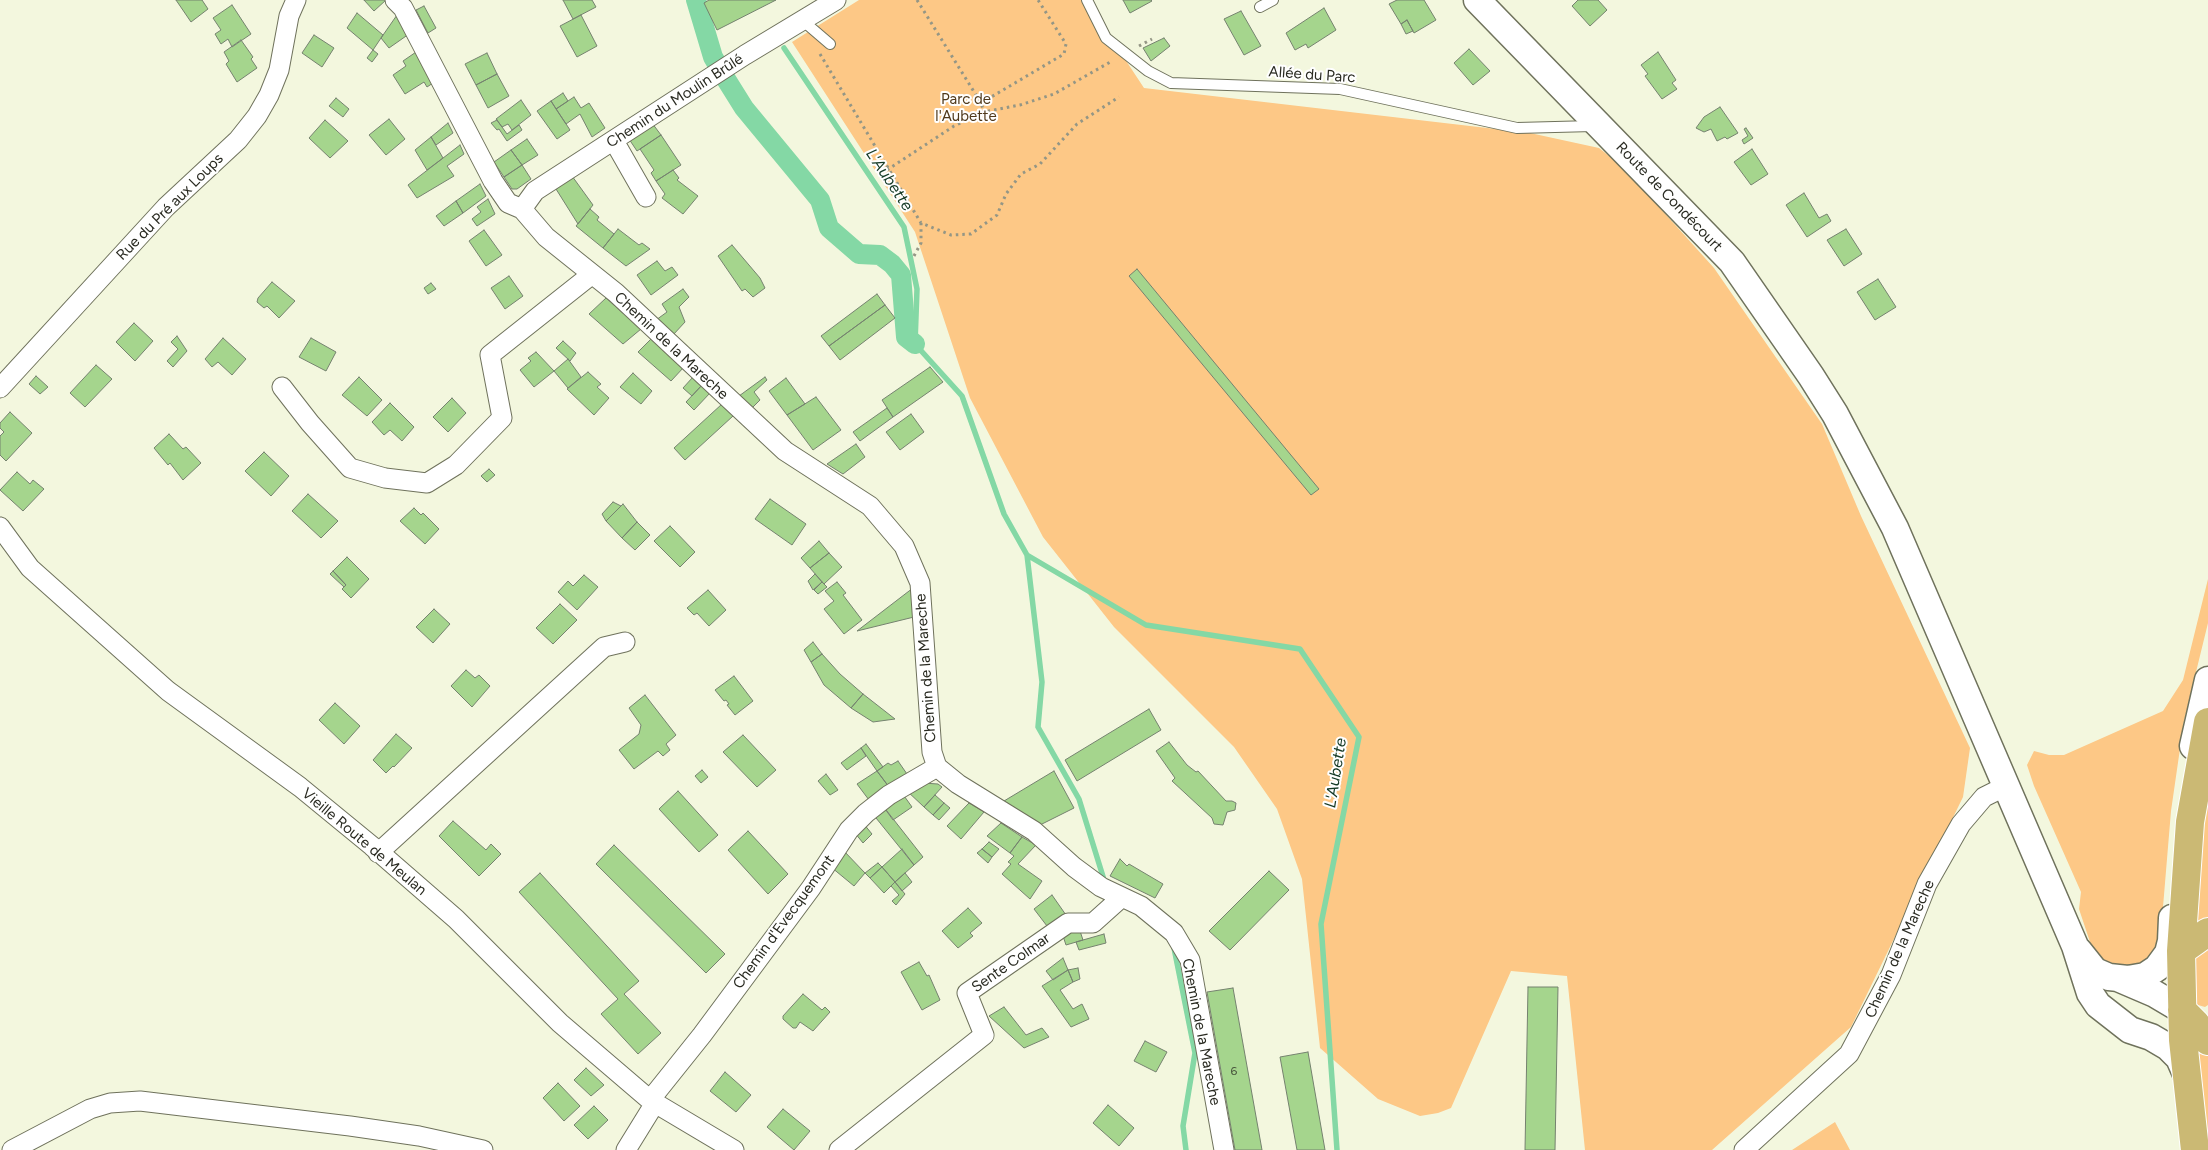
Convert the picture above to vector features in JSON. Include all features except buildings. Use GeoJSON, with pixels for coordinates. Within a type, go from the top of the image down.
{"type":"FeatureCollection","features":[{"type":"Feature","properties":{"kind":"main road"},"geometry":{"type":"LineString","coordinates":[[2195,1150],[2186,1074],[2195,1022],[2181,951],[2190,822],[2208,722]]}},
{"type":"Feature","properties":{"kind":"main road"},"geometry":{"type":"LineString","coordinates":[[2181,951],[2208,932]]}},
{"type":"Feature","properties":{"kind":"street","name":"Rue du Pré aux Loups"},"geometry":{"type":"LineString","coordinates":[[0,388],[160,214],[238,140],[257,116],[269,95],[279,70],[288,16],[296,0]]}},
{"type":"Feature","properties":{"kind":"street","name":"Chemin de la Mareche"},"geometry":{"type":"LineString","coordinates":[[395,0],[402,8],[435,67],[493,181],[508,203],[522,209],[546,237],[591,275],[616,293],[785,451],[870,506],[904,546],[920,583],[932,752],[937,767],[958,784],[1034,831],[1074,867],[1101,887],[1141,906],[1174,933],[1190,960],[1224,1150]]}},
{"type":"Feature","properties":{"kind":"street","name":"Chemin du Moulin Brûlé"},"geometry":{"type":"LineString","coordinates":[[522,209],[535,191],[746,55],[836,0]]}},
{"type":"Feature","properties":{"kind":"street","name":"Route de Condécourt"},"geometry":{"type":"LineString","coordinates":[[1477,0],[1732,262],[1811,376],[1835,414],[1894,528],[2075,946]]}},
{"type":"Feature","properties":{"kind":"street"},"geometry":{"type":"LineString","coordinates":[[614,141],[646,197]]}},
{"type":"Feature","properties":{"kind":"street"},"geometry":{"type":"LineString","coordinates":[[282,386],[310,423],[350,468],[385,478],[427,483],[456,465],[502,418],[490,355],[591,275]]}},
{"type":"Feature","properties":{"kind":"street","name":"Vieille Route de Meulan"},"geometry":{"type":"LineString","coordinates":[[0,527],[30,568],[168,691],[300,787],[456,919],[560,1023],[652,1101],[734,1150]]}},
{"type":"Feature","properties":{"kind":"street"},"geometry":{"type":"LineString","coordinates":[[378,853],[604,647],[625,642]]}},
{"type":"Feature","properties":{"kind":"street"},"geometry":{"type":"LineString","coordinates":[[2119,979],[2138,978],[2152,973],[2162,962],[2170,948],[2180,830],[2190,762],[2208,680]]}},
{"type":"Feature","properties":{"kind":"street","name":"Chemin d'Evecquemont"},"geometry":{"type":"LineString","coordinates":[[626,1150],[652,1101],[811,888],[849,830],[866,812],[889,795],[937,767]]}},
{"type":"Feature","properties":{"kind":"street","name":"Chemin de la Mareche"},"geometry":{"type":"LineString","coordinates":[[1744,1150],[1849,1054],[1891,975],[1927,884],[1961,824],[1984,797],[2006,786]]}},
{"type":"Feature","properties":{"kind":"street","name":"Sente Colmar"},"geometry":{"type":"LineString","coordinates":[[839,1150],[984,1035],[967,993],[1068,923],[1093,923],[1122,897]]}},
{"type":"Feature","properties":{"kind":"street"},"geometry":{"type":"LineString","coordinates":[[2075,946],[2095,971],[2155,994],[2195,1022],[2165,1036],[2151,1037]]}},
{"type":"Feature","properties":{"kind":"street"},"geometry":{"type":"LineString","coordinates":[[2075,946],[2090,993],[2098,1005],[2130,1030],[2151,1037],[2176,1054],[2186,1074]]}},
{"type":"Feature","properties":{"kind":"street"},"geometry":{"type":"LineString","coordinates":[[12,1150],[90,1109],[110,1103],[140,1101],[358,1127],[419,1136],[483,1150]]}},
{"type":"Feature","properties":{"kind":"lane","name":"Allée du Parc"},"geometry":{"type":"LineString","coordinates":[[1087,0],[1106,38],[1148,71],[1170,84],[1340,89],[1517,128],[1600,126]]}},
{"type":"Feature","properties":{"kind":"lane"},"geometry":{"type":"LineString","coordinates":[[1260,7],[1273,0]]}},
{"type":"Feature","properties":{"kind":"lane"},"geometry":{"type":"LineString","coordinates":[[802,20],[830,44]]}},
{"type":"Feature","properties":{"kind":"path"},"geometry":{"type":"LineString","coordinates":[[917,0],[981,103],[984,112]]}},
{"type":"Feature","properties":{"kind":"path"},"geometry":{"type":"LineString","coordinates":[[981,103],[1064,54],[1066,44],[1038,0]]}},
{"type":"Feature","properties":{"kind":"path"},"geometry":{"type":"LineString","coordinates":[[887,170],[954,126],[984,112],[1020,105],[1054,94],[1152,39]]}},
{"type":"Feature","properties":{"kind":"path"},"geometry":{"type":"LineString","coordinates":[[818,51],[887,170],[921,223],[921,243],[914,256]]}},
{"type":"Feature","properties":{"kind":"path"},"geometry":{"type":"LineString","coordinates":[[921,223],[951,235],[971,234],[984,226],[997,215],[1006,194],[1021,174],[1040,164],[1077,124],[1119,97]]}},
{"type":"Feature","properties":{"kind":"green space","name":"Parc de l'Aubette"},"geometry":{"type":"Polygon","coordinates":[[[859,0],[1086,0],[1144,88],[1530,133],[1599,148],[1623,167],[1714,268],[1822,424],[1861,516],[1970,748],[1963,797],[1851,1027],[1712,1150],[1585,1150],[1567,976],[1511,971],[1451,1108],[1438,1113],[1420,1116],[1378,1099],[1320,1048],[1302,879],[1277,809],[1234,747],[1114,627],[1043,537],[970,398],[915,232],[792,42],[859,0]]]}},
{"type":"Feature","properties":{"kind":"green space"},"geometry":{"type":"Polygon","coordinates":[[[2208,579],[2208,623],[2184,721],[2171,811],[2159,955],[2129,972],[2095,957],[2079,909],[2081,892],[2034,786],[2027,765],[2034,751],[2049,755],[2064,755],[2163,711],[2183,680],[2208,579]]]}},
{"type":"Feature","properties":{"kind":"green space"},"geometry":{"type":"Polygon","coordinates":[[[2208,763],[2208,925],[2192,936],[2208,763]]]}},
{"type":"Feature","properties":{"kind":"green space"},"geometry":{"type":"Polygon","coordinates":[[[2208,939],[2208,1005],[2205,1007],[2198,1005],[2192,999],[2188,957],[2208,939]]]}},
{"type":"Feature","properties":{"kind":"green space"},"geometry":{"type":"Polygon","coordinates":[[[2191,1045],[2208,1054],[2208,1150],[2191,1045]]]}},
{"type":"Feature","properties":{"kind":"green space"},"geometry":{"type":"Polygon","coordinates":[[[1835,1122],[1850,1150],[1792,1150],[1835,1122]]]}},
{"type":"Feature","properties":{"kind":"waterway"},"geometry":{"type":"LineString","coordinates":[[696,0],[713,57],[724,76],[744,108],[820,200],[829,228],[859,254],[880,255],[892,264],[901,275],[906,337],[915,344]]}},
{"type":"Feature","properties":{"kind":"waterway","name":"L'Aubette"},"geometry":{"type":"LineString","coordinates":[[784,48],[904,227],[917,289],[915,344],[962,396],[1004,514],[1027,555],[1042,682],[1038,727],[1079,799],[1105,883]]}},
{"type":"Feature","properties":{"kind":"waterway","name":"L'Aubette"},"geometry":{"type":"LineString","coordinates":[[1027,555],[1146,625],[1300,649],[1359,737],[1321,924],[1337,1150]]}},
{"type":"Feature","properties":{"kind":"waterway","name":"L'Aubette"},"geometry":{"type":"LineString","coordinates":[[1174,948],[1195,1053],[1183,1126],[1186,1150]]}}]}
